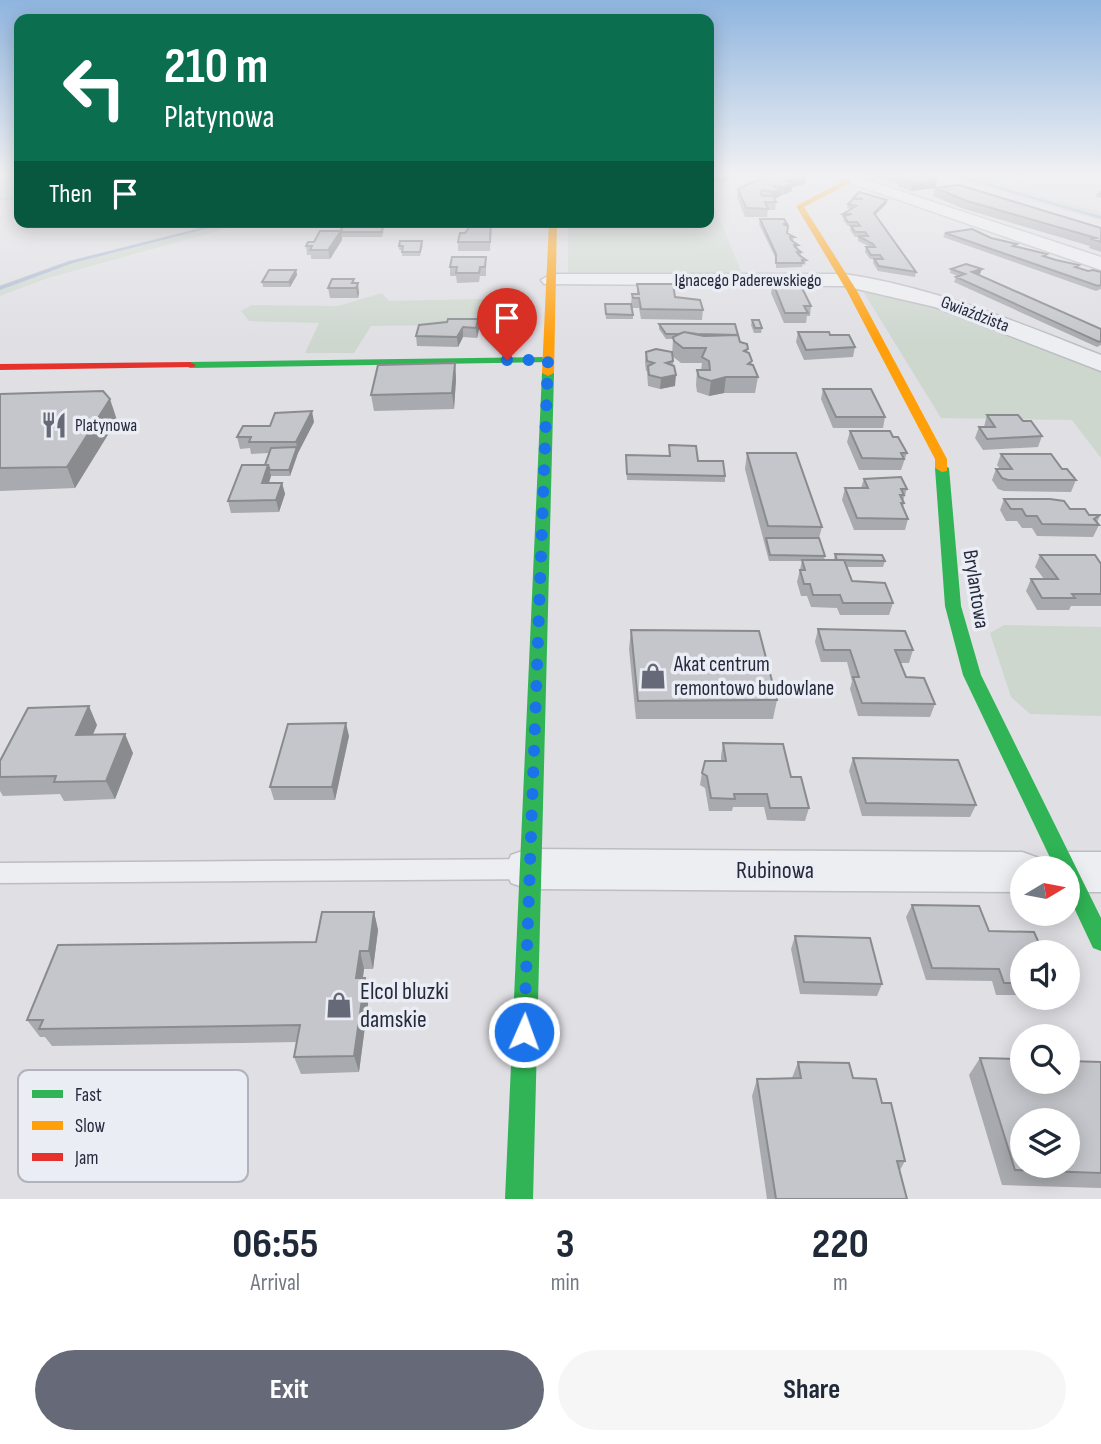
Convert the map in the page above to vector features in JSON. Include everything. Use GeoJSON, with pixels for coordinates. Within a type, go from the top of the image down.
{"type":"FeatureCollection","features":[{"type":"Feature","properties":{"kind":"street"},"geometry":{"type":"LineString","coordinates":[[519,1199],[528,869],[553,230]]}},
{"type":"Feature","properties":{"kind":"street","name":"Ignacego Paderewskiego"},"geometry":{"type":"LineString","coordinates":[[814,230],[844,280]]}},
{"type":"Feature","properties":{"kind":"street"},"geometry":{"type":"LineString","coordinates":[[999,230],[1101,264]]}},
{"type":"Feature","properties":{"kind":"street","name":"Ignacego Paderewskiego"},"geometry":{"type":"LineString","coordinates":[[551,279],[844,280]]}},
{"type":"Feature","properties":{"kind":"street","name":"Gwiaździsta"},"geometry":{"type":"LineString","coordinates":[[844,280],[888,285],[924,295],[1101,364]]}},
{"type":"Feature","properties":{"kind":"street","name":"Brylantowa"},"geometry":{"type":"LineString","coordinates":[[844,280],[942,458],[953,607],[972,675],[1070,856]]}},
{"type":"Feature","properties":{"kind":"street"},"geometry":{"type":"LineString","coordinates":[[0,367],[548,360]]}},
{"type":"Feature","properties":{"kind":"street","name":"Rubinowa"},"geometry":{"type":"LineString","coordinates":[[528,869],[1010,872]]}},
{"type":"Feature","properties":{"kind":"street","name":"Brylantowa"},"geometry":{"type":"LineString","coordinates":[[1080,875],[1101,941]]}},
{"type":"Feature","properties":{"kind":"lane"},"geometry":{"type":"LineString","coordinates":[[0,873],[528,869]]}},
{"type":"Feature","properties":{"kind":"shaded area"},"geometry":{"type":"Polygon","coordinates":[[[193,230],[221,230],[48,278],[0,296],[0,285],[57,265],[193,230]]]}},
{"type":"Feature","properties":{"kind":"shaded area"},"geometry":{"type":"Polygon","coordinates":[[[568,230],[724,230],[742,274],[568,275],[568,230]]]}},
{"type":"Feature","properties":{"kind":"shaded area"},"geometry":{"type":"Polygon","coordinates":[[[877,290],[934,307],[1101,368],[1101,458],[1072,420],[941,418],[864,293],[877,290]]]}},
{"type":"Feature","properties":{"kind":"shaded area"},"geometry":{"type":"Polygon","coordinates":[[[382,293],[389,301],[521,298],[516,324],[371,326],[354,353],[305,353],[319,323],[249,321],[241,311],[252,305],[338,306],[382,293]]]}},
{"type":"Feature","properties":{"kind":"shaded area"},"geometry":{"type":"Polygon","coordinates":[[[1004,625],[1101,627],[1101,716],[1030,714],[1011,697],[990,633],[1004,625]]]}},
{"type":"Feature","properties":{"kind":"building"},"geometry":{"type":"Polygon","coordinates":[[[341,230],[382,230],[381,232],[340,232],[341,230]]]}},
{"type":"Feature","properties":{"kind":"building"},"geometry":{"type":"Polygon","coordinates":[[[467,230],[491,230],[490,242],[458,242],[460,233],[467,230]]]}},
{"type":"Feature","properties":{"kind":"building"},"geometry":{"type":"Polygon","coordinates":[[[765,230],[787,230],[787,233],[794,237],[790,237],[791,240],[798,245],[794,245],[795,247],[801,252],[797,252],[806,260],[802,260],[803,263],[776,263],[776,254],[765,230]]]}},
{"type":"Feature","properties":{"kind":"building"},"geometry":{"type":"Polygon","coordinates":[[[854,230],[886,230],[916,272],[879,266],[874,259],[883,259],[880,255],[871,255],[866,247],[875,247],[873,244],[858,236],[868,236],[865,232],[854,230]]]}},
{"type":"Feature","properties":{"kind":"building"},"geometry":{"type":"Polygon","coordinates":[[[974,230],[991,238],[1017,244],[1013,246],[1079,265],[1075,267],[1101,272],[1101,285],[1098,286],[945,233],[974,230]]]}},
{"type":"Feature","properties":{"kind":"building"},"geometry":{"type":"Polygon","coordinates":[[[1068,230],[1101,230],[1101,242],[1092,239],[1096,238],[1068,230]]]}},
{"type":"Feature","properties":{"kind":"building"},"geometry":{"type":"Polygon","coordinates":[[[320,231],[341,231],[328,250],[310,250],[312,246],[306,246],[308,242],[314,242],[320,231]]]}},
{"type":"Feature","properties":{"kind":"building"},"geometry":{"type":"Polygon","coordinates":[[[400,241],[422,241],[420,252],[402,252],[400,241]]]}},
{"type":"Feature","properties":{"kind":"building"},"geometry":{"type":"Polygon","coordinates":[[[452,257],[486,257],[485,267],[480,267],[479,273],[456,273],[457,267],[450,267],[452,257]]]}},
{"type":"Feature","properties":{"kind":"building"},"geometry":{"type":"Polygon","coordinates":[[[966,264],[982,269],[972,272],[1101,329],[1101,341],[956,277],[965,274],[951,269],[966,264]]]}},
{"type":"Feature","properties":{"kind":"building"},"geometry":{"type":"Polygon","coordinates":[[[269,270],[296,270],[289,282],[262,282],[269,270]]]}},
{"type":"Feature","properties":{"kind":"building"},"geometry":{"type":"Polygon","coordinates":[[[332,279],[354,279],[352,283],[358,283],[356,288],[328,288],[332,279]]]}},
{"type":"Feature","properties":{"kind":"building"},"geometry":{"type":"Polygon","coordinates":[[[773,283],[800,284],[811,306],[804,306],[808,313],[785,313],[773,283]]]}},
{"type":"Feature","properties":{"kind":"building"},"geometry":{"type":"Polygon","coordinates":[[[637,284],[673,284],[675,297],[700,300],[703,310],[641,309],[639,298],[633,298],[632,294],[639,294],[637,284]]]}},
{"type":"Feature","properties":{"kind":"building"},"geometry":{"type":"Polygon","coordinates":[[[605,304],[631,304],[633,315],[606,314],[605,304]]]}},
{"type":"Feature","properties":{"kind":"building"},"geometry":{"type":"Polygon","coordinates":[[[448,319],[478,319],[476,328],[463,327],[457,337],[416,336],[419,325],[447,322],[448,319]]]}},
{"type":"Feature","properties":{"kind":"building"},"geometry":{"type":"Polygon","coordinates":[[[752,320],[759,320],[762,328],[755,328],[752,320]]]}},
{"type":"Feature","properties":{"kind":"building"},"geometry":{"type":"Polygon","coordinates":[[[659,324],[735,324],[738,335],[684,332],[666,334],[659,324]]]}},
{"type":"Feature","properties":{"kind":"building"},"geometry":{"type":"Polygon","coordinates":[[[684,332],[704,336],[738,335],[740,342],[747,344],[748,349],[744,351],[749,353],[752,361],[748,364],[753,365],[758,377],[726,377],[711,381],[699,377],[697,370],[710,370],[709,361],[702,357],[706,348],[683,348],[673,337],[684,332]]]}},
{"type":"Feature","properties":{"kind":"building"},"geometry":{"type":"Polygon","coordinates":[[[798,332],[849,335],[855,347],[806,350],[798,332]]]}},
{"type":"Feature","properties":{"kind":"building"},"geometry":{"type":"Polygon","coordinates":[[[656,349],[672,352],[673,361],[666,363],[674,366],[676,375],[661,378],[649,375],[648,366],[654,363],[647,361],[646,352],[656,349]]]}},
{"type":"Feature","properties":{"kind":"building"},"geometry":{"type":"Polygon","coordinates":[[[455,363],[452,393],[371,395],[378,365],[455,363]]]}},
{"type":"Feature","properties":{"kind":"building"},"geometry":{"type":"Polygon","coordinates":[[[823,389],[871,389],[885,417],[836,417],[823,389]]]}},
{"type":"Feature","properties":{"kind":"building"},"geometry":{"type":"Polygon","coordinates":[[[103,391],[110,399],[67,467],[0,468],[0,394],[103,391]]]}},
{"type":"Feature","properties":{"kind":"building"},"geometry":{"type":"Polygon","coordinates":[[[312,411],[296,442],[249,442],[251,437],[237,437],[243,426],[270,426],[275,413],[312,411]]]}},
{"type":"Feature","properties":{"kind":"building"},"geometry":{"type":"Polygon","coordinates":[[[987,415],[1018,415],[1023,421],[1031,421],[1042,436],[987,439],[979,427],[995,427],[987,415]]]}},
{"type":"Feature","properties":{"kind":"building"},"geometry":{"type":"Polygon","coordinates":[[[850,431],[890,431],[893,437],[898,437],[907,453],[901,453],[904,459],[862,458],[850,431]]]}},
{"type":"Feature","properties":{"kind":"building"},"geometry":{"type":"Polygon","coordinates":[[[669,445],[696,446],[698,461],[723,461],[725,476],[627,474],[626,455],[670,456],[669,445]]]}},
{"type":"Feature","properties":{"kind":"building"},"geometry":{"type":"Polygon","coordinates":[[[297,447],[289,470],[270,470],[268,465],[265,465],[271,448],[297,447]]]}},
{"type":"Feature","properties":{"kind":"building"},"geometry":{"type":"Polygon","coordinates":[[[747,453],[796,453],[822,527],[768,526],[747,453]]]}},
{"type":"Feature","properties":{"kind":"building"},"geometry":{"type":"Polygon","coordinates":[[[1001,454],[1051,454],[1062,469],[1067,469],[1076,480],[1002,478],[996,469],[1012,469],[1001,454]]]}},
{"type":"Feature","properties":{"kind":"building"},"geometry":{"type":"Polygon","coordinates":[[[242,465],[268,465],[262,483],[282,483],[276,500],[228,501],[242,465]]]}},
{"type":"Feature","properties":{"kind":"building"},"geometry":{"type":"Polygon","coordinates":[[[901,477],[907,489],[901,489],[904,495],[900,495],[904,503],[901,503],[908,519],[857,518],[845,488],[868,488],[864,479],[901,477]]]}},
{"type":"Feature","properties":{"kind":"building"},"geometry":{"type":"Polygon","coordinates":[[[1004,499],[1064,501],[1070,509],[1085,509],[1089,515],[1100,515],[1094,519],[1099,525],[1042,524],[1037,516],[1026,516],[1022,509],[1011,509],[1004,499]]]}},
{"type":"Feature","properties":{"kind":"building"},"geometry":{"type":"Polygon","coordinates":[[[766,538],[819,538],[825,556],[770,555],[766,538]]]}},
{"type":"Feature","properties":{"kind":"building"},"geometry":{"type":"Polygon","coordinates":[[[835,554],[882,555],[885,561],[837,560],[835,554]]]}},
{"type":"Feature","properties":{"kind":"building"},"geometry":{"type":"Polygon","coordinates":[[[1040,555],[1095,555],[1101,564],[1101,594],[1072,594],[1075,598],[1042,598],[1031,579],[1058,579],[1040,555]]]}},
{"type":"Feature","properties":{"kind":"building"},"geometry":{"type":"Polygon","coordinates":[[[802,560],[844,560],[852,581],[885,583],[893,603],[843,603],[840,595],[813,595],[810,584],[804,584],[800,570],[805,570],[802,560]]]}},
{"type":"Feature","properties":{"kind":"building"},"geometry":{"type":"Polygon","coordinates":[[[818,629],[905,631],[913,650],[895,650],[906,677],[924,678],[935,704],[862,703],[853,677],[859,677],[850,650],[824,650],[818,629]]]}},
{"type":"Feature","properties":{"kind":"building"},"geometry":{"type":"Polygon","coordinates":[[[631,630],[759,631],[777,700],[638,701],[631,630]]]}},
{"type":"Feature","properties":{"kind":"building"},"geometry":{"type":"Polygon","coordinates":[[[89,706],[76,735],[125,734],[106,781],[54,782],[56,776],[0,777],[0,761],[28,708],[89,706]]]}},
{"type":"Feature","properties":{"kind":"building"},"geometry":{"type":"Polygon","coordinates":[[[346,723],[332,787],[270,787],[288,724],[346,723]]]}},
{"type":"Feature","properties":{"kind":"building"},"geometry":{"type":"Polygon","coordinates":[[[723,743],[783,744],[791,777],[801,777],[809,808],[770,808],[767,794],[734,794],[735,799],[711,798],[707,776],[702,773],[705,761],[726,761],[723,743]]]}},
{"type":"Feature","properties":{"kind":"building"},"geometry":{"type":"Polygon","coordinates":[[[853,758],[958,760],[976,805],[866,803],[853,758]]]}},
{"type":"Feature","properties":{"kind":"building"},"geometry":{"type":"Polygon","coordinates":[[[912,905],[979,906],[989,931],[1034,932],[1038,940],[1010,940],[1010,983],[1004,983],[999,969],[932,968],[912,905]]]}},
{"type":"Feature","properties":{"kind":"building"},"geometry":{"type":"Polygon","coordinates":[[[322,912],[374,912],[369,951],[360,951],[356,978],[365,978],[354,1056],[294,1057],[300,1025],[39,1029],[43,1020],[27,1020],[58,945],[316,942],[322,912]]]}},
{"type":"Feature","properties":{"kind":"building"},"geometry":{"type":"Polygon","coordinates":[[[795,936],[870,938],[882,984],[804,982],[795,936]]]}},
{"type":"Feature","properties":{"kind":"building"},"geometry":{"type":"Polygon","coordinates":[[[980,1058],[1010,1059],[1010,1094],[1080,1094],[1080,1061],[1101,1062],[1101,1173],[1080,1172],[1080,1108],[1010,1108],[1010,1154],[980,1058]]]}},
{"type":"Feature","properties":{"kind":"building"},"geometry":{"type":"Polygon","coordinates":[[[798,1062],[849,1063],[853,1078],[876,1079],[882,1103],[891,1103],[905,1161],[897,1161],[907,1199],[776,1199],[757,1079],[801,1078],[798,1062]]]}},
{"type":"Feature","properties":{"kind":"waterway"},"geometry":{"type":"LineString","coordinates":[[0,288],[71,262],[199,230]]}},
{"type":"Feature","properties":{"kind":"traffic: fast"},"geometry":{"type":"LineString","coordinates":[[190,365],[548,360]]}},
{"type":"Feature","properties":{"kind":"traffic: fast"},"geometry":{"type":"LineString","coordinates":[[519,1199],[548,373]]}},
{"type":"Feature","properties":{"kind":"traffic: fast"},"geometry":{"type":"LineString","coordinates":[[942,468],[953,606],[972,675],[1101,941]]}},
{"type":"Feature","properties":{"kind":"traffic: slow"},"geometry":{"type":"LineString","coordinates":[[548,373],[553,230]]}},
{"type":"Feature","properties":{"kind":"traffic: slow"},"geometry":{"type":"LineString","coordinates":[[815,230],[852,291],[941,459],[942,468]]}},
{"type":"Feature","properties":{"kind":"traffic: jam"},"geometry":{"type":"LineString","coordinates":[[0,367],[190,365]]}},
{"type":"Feature","properties":{"kind":"place","name":"Platynowa"},"geometry":{"type":"Point","coordinates":[54,425]}},
{"type":"Feature","properties":{"kind":"place","name":"Akat centrum remontowo budowlane"},"geometry":{"type":"Point","coordinates":[653,676]}},
{"type":"Feature","properties":{"kind":"place","name":"Elcol bluzki damskie"},"geometry":{"type":"Point","coordinates":[339,1005]}},
{"type":"Feature","properties":{"kind":"route"},"geometry":{"type":"LineString","coordinates":[[507,360],[548,360],[524,1032]]}}]}
